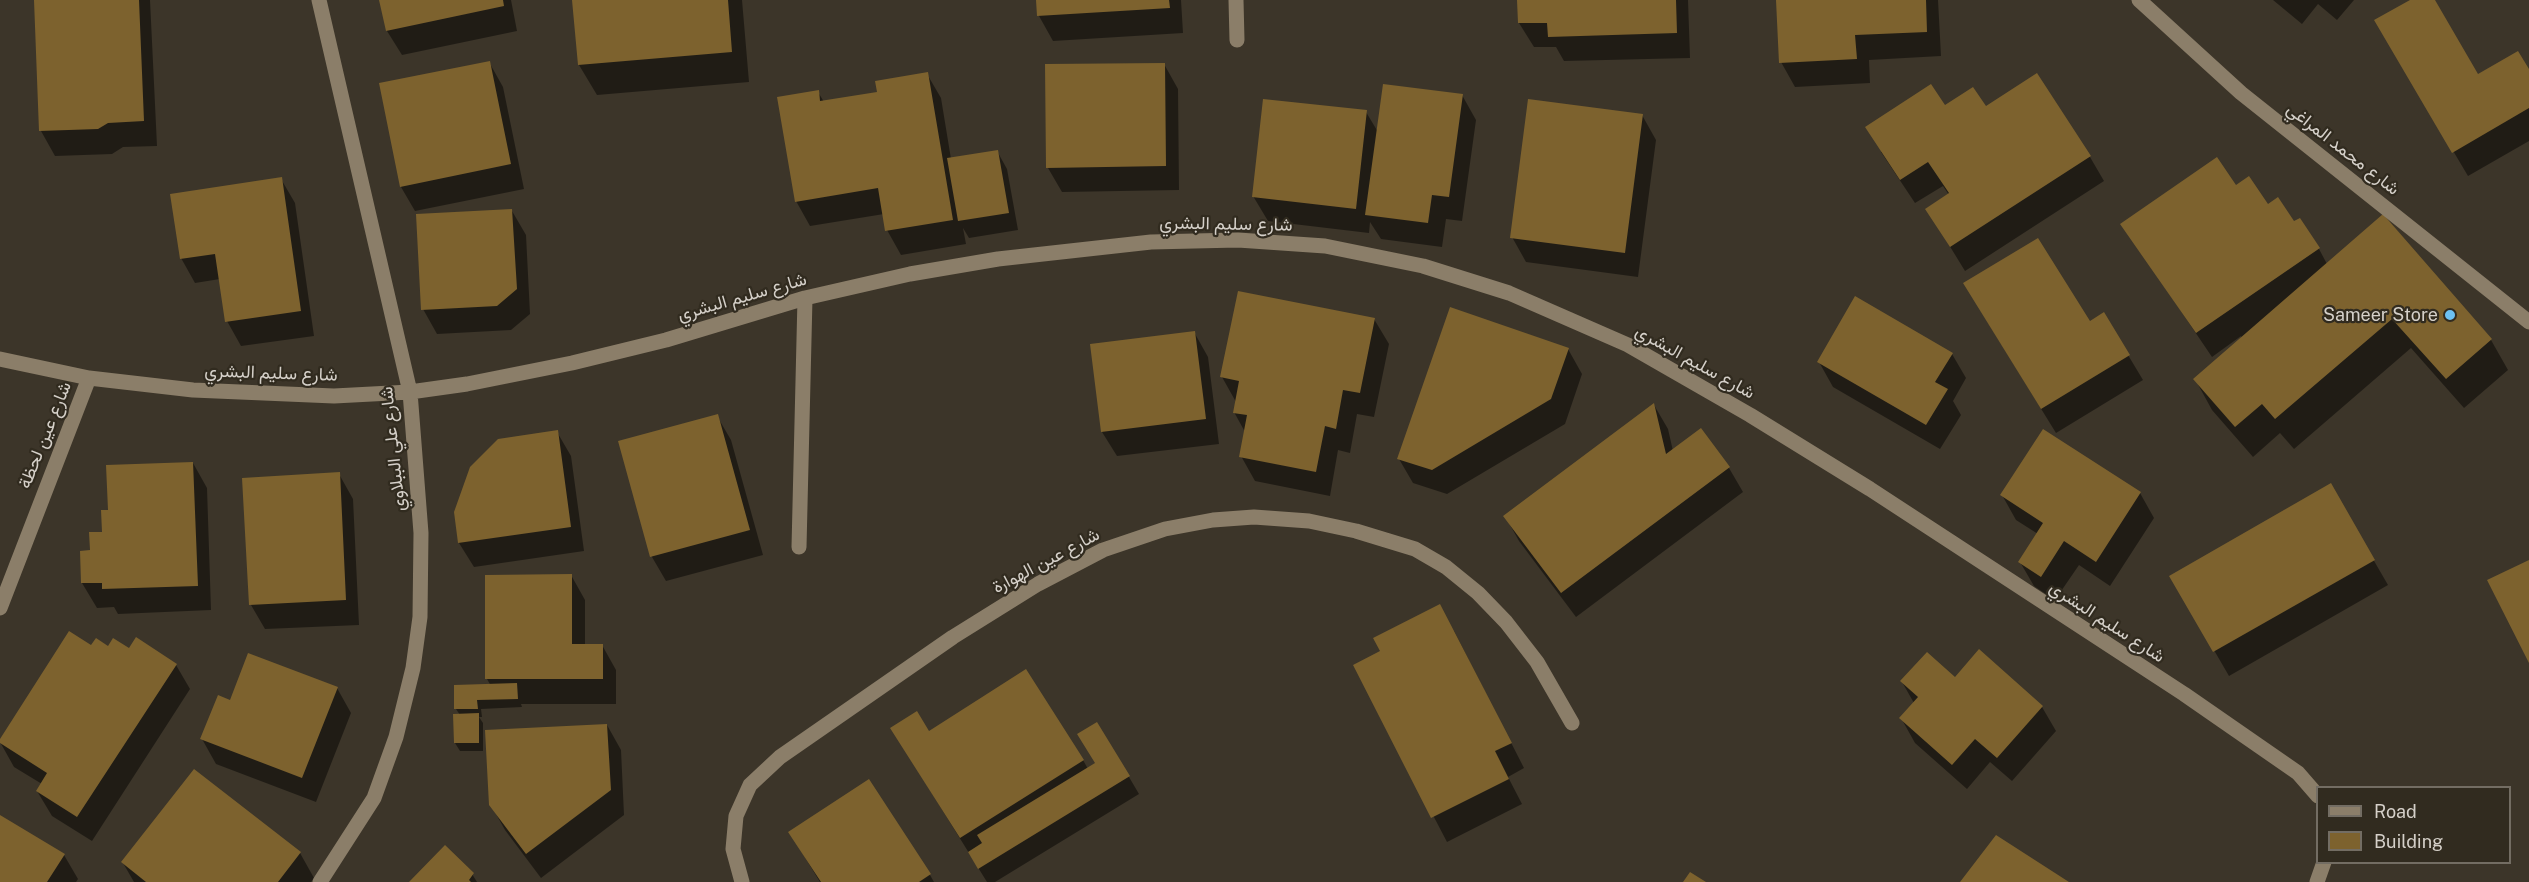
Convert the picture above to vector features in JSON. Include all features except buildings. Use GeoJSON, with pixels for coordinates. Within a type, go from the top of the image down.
{"type":"FeatureCollection","features":[{"type":"Feature","properties":{"kind":"street","name":"شارع علي الببلاوي"},"geometry":{"type":"LineString","coordinates":[[319,0],[410,392],[421,533],[420,617],[413,668],[396,737],[374,798],[320,882]]}},
{"type":"Feature","properties":{"kind":"street"},"geometry":{"type":"LineString","coordinates":[[1236,0],[1237,40]]}},
{"type":"Feature","properties":{"kind":"street","name":"شارع محمد المراغي"},"geometry":{"type":"LineString","coordinates":[[2139,0],[2241,93],[2529,322]]}},
{"type":"Feature","properties":{"kind":"street","name":"شارع سليم البشري"},"geometry":{"type":"LineString","coordinates":[[0,359],[89,378],[193,390],[334,396],[410,392],[467,384],[572,363],[666,340],[805,298],[910,274],[998,259],[1151,242],[1238,240],[1325,246],[1423,266],[1509,293],[1628,345],[1750,415],[1870,489],[2260,747],[2298,773],[2316,794]]}},
{"type":"Feature","properties":{"kind":"street"},"geometry":{"type":"LineString","coordinates":[[799,547],[805,298]]}},
{"type":"Feature","properties":{"kind":"street","name":"شارع عين لحظة"},"geometry":{"type":"LineString","coordinates":[[0,608],[89,378]]}},
{"type":"Feature","properties":{"kind":"street","name":"شارع عين الهوارة"},"geometry":{"type":"LineString","coordinates":[[742,882],[733,849],[736,816],[750,786],[780,757],[952,637],[1038,584],[1103,550],[1165,529],[1213,520],[1254,517],[1309,521],[1356,531],[1415,549],[1446,567],[1470,586],[1506,622],[1537,662],[1572,723]]}},
{"type":"Feature","properties":{"kind":"street"},"geometry":{"type":"LineString","coordinates":[[2316,882],[2323,864]]}},
{"type":"Feature","properties":{"kind":"place","name":"Sameer Store"},"geometry":{"type":"Point","coordinates":[2450,315]}}]}
